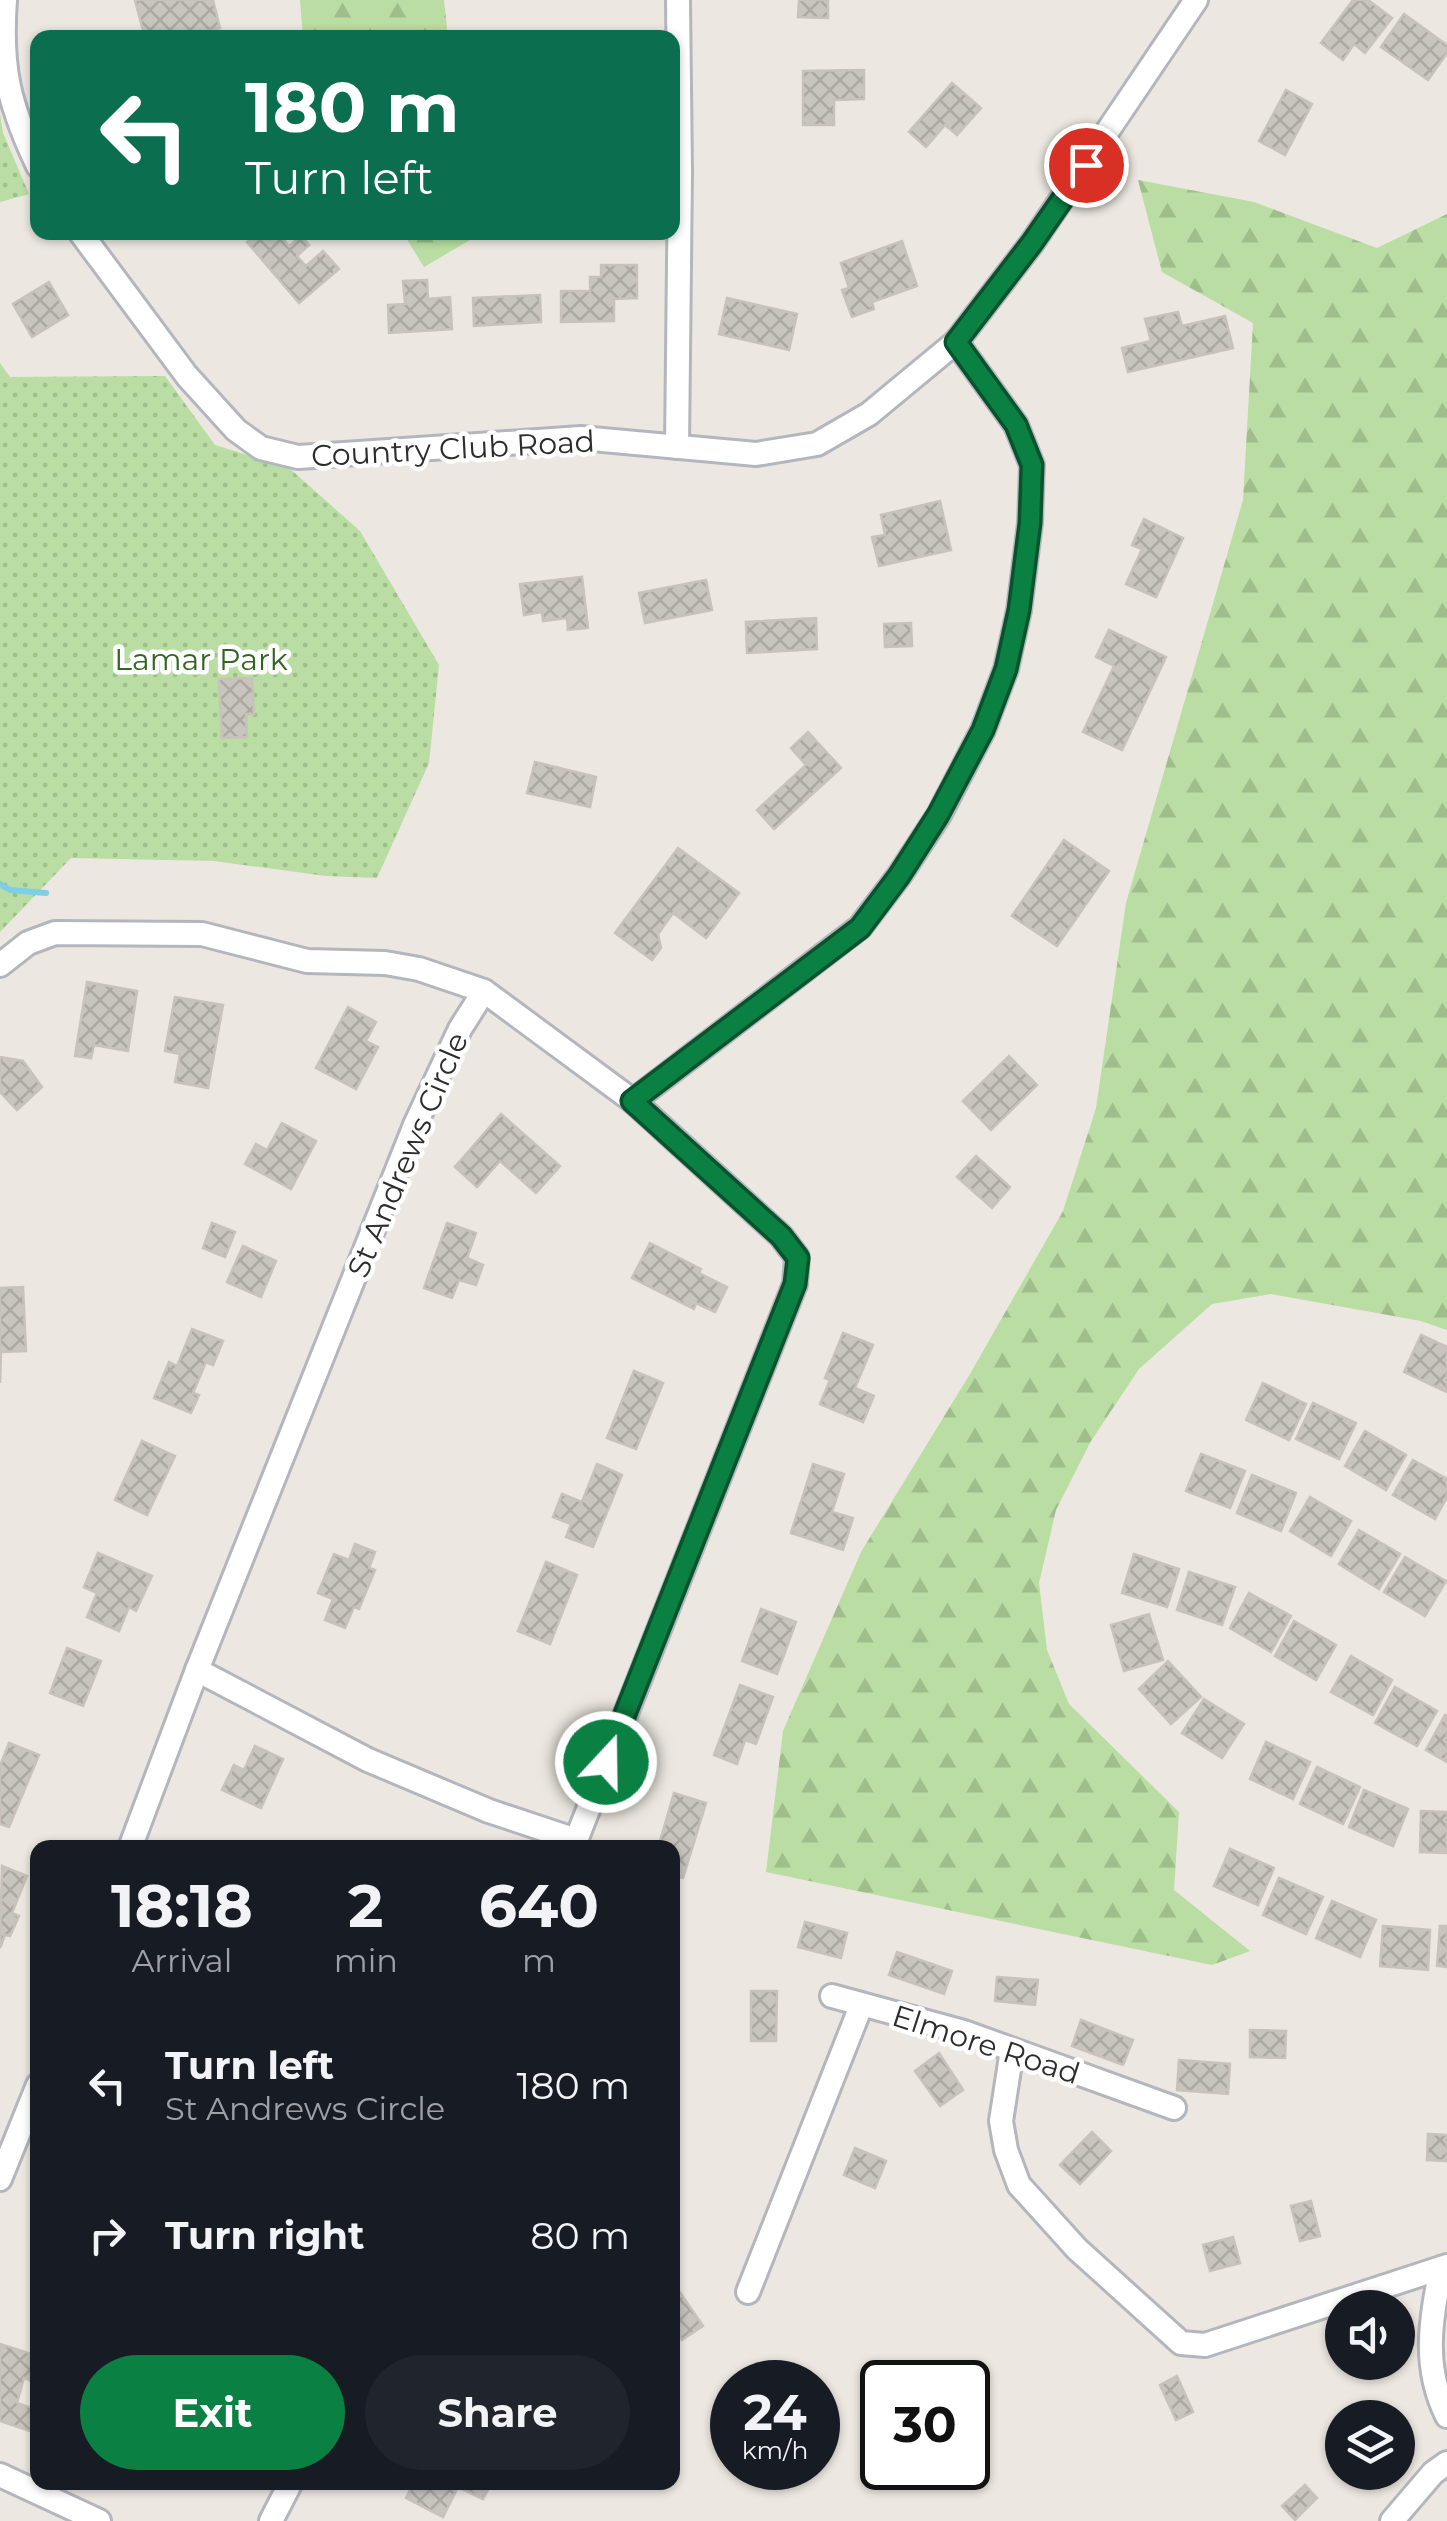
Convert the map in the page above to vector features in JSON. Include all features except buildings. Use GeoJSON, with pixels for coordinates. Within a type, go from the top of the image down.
{"type":"FeatureCollection","features":[{"type":"Feature","properties":{"kind":"street"},"geometry":{"type":"LineString","coordinates":[[5,0],[4,79],[30,150]]}},
{"type":"Feature","properties":{"kind":"street"},"geometry":{"type":"LineString","coordinates":[[678,0],[678,30]]}},
{"type":"Feature","properties":{"kind":"street","name":"Country Club Road"},"geometry":{"type":"LineString","coordinates":[[86,240],[188,376],[236,430],[262,448],[298,457],[581,438],[756,454],[817,444],[869,414],[956,342],[1032,243],[1196,0]]}},
{"type":"Feature","properties":{"kind":"street"},"geometry":{"type":"LineString","coordinates":[[677,446],[679,240]]}},
{"type":"Feature","properties":{"kind":"street"},"geometry":{"type":"LineString","coordinates":[[632,1101],[860,928],[938,815],[983,730],[1006,669],[1019,610],[1030,523],[1032,465],[1016,425],[956,342]]}},
{"type":"Feature","properties":{"kind":"street"},"geometry":{"type":"LineString","coordinates":[[0,965],[28,943],[55,933],[202,934],[308,961],[385,963],[420,969],[484,991],[632,1101],[781,1236],[798,1258],[795,1284],[576,1840]]}},
{"type":"Feature","properties":{"kind":"street","name":"St Andrews Circle"},"geometry":{"type":"LineString","coordinates":[[133,1840],[196,1670],[415,1126],[460,1029],[484,991]]}},
{"type":"Feature","properties":{"kind":"street"},"geometry":{"type":"LineString","coordinates":[[196,1670],[368,1760],[564,1840]]}},
{"type":"Feature","properties":{"kind":"street"},"geometry":{"type":"LineString","coordinates":[[832,1996],[861,2006]]}},
{"type":"Feature","properties":{"kind":"street","name":"Elmore Road"},"geometry":{"type":"LineString","coordinates":[[748,2292],[861,2006],[964,2032],[1174,2108]]}},
{"type":"Feature","properties":{"kind":"street"},"geometry":{"type":"LineString","coordinates":[[1012,2050],[1001,2121],[1019,2186],[1077,2249],[1181,2343],[1205,2345],[1444,2267]]}},
{"type":"Feature","properties":{"kind":"street"},"geometry":{"type":"LineString","coordinates":[[0,2178],[30,2105]]}},
{"type":"Feature","properties":{"kind":"street"},"geometry":{"type":"LineString","coordinates":[[1444,2267],[1429,2330],[1434,2379],[1447,2416]]}},
{"type":"Feature","properties":{"kind":"street"},"geometry":{"type":"LineString","coordinates":[[1392,2521],[1433,2473],[1447,2463]]}},
{"type":"Feature","properties":{"kind":"street"},"geometry":{"type":"LineString","coordinates":[[0,2475],[30,2489]]}},
{"type":"Feature","properties":{"kind":"street"},"geometry":{"type":"LineString","coordinates":[[32,2490],[99,2521]]}},
{"type":"Feature","properties":{"kind":"street"},"geometry":{"type":"LineString","coordinates":[[271,2521],[287,2490]]}},
{"type":"Feature","properties":{"kind":"green space"},"geometry":{"type":"Polygon","coordinates":[[[300,0],[444,0],[447,30],[302,30],[300,0]]]}},
{"type":"Feature","properties":{"kind":"green space"},"geometry":{"type":"Polygon","coordinates":[[[0,114],[3,133],[29,194],[0,202],[0,114]]]}},
{"type":"Feature","properties":{"kind":"green space"},"geometry":{"type":"Polygon","coordinates":[[[1138,180],[1254,202],[1377,248],[1447,214],[1447,1330],[1421,1321],[1271,1294],[1212,1304],[1139,1369],[1091,1441],[1056,1510],[1039,1583],[1047,1650],[1069,1704],[1179,1812],[1174,1890],[1250,1951],[1212,1965],[766,1872],[783,1731],[861,1552],[970,1374],[1063,1211],[1096,1108],[1126,903],[1243,500],[1253,323],[1162,272],[1138,180]]]}},
{"type":"Feature","properties":{"kind":"green space"},"geometry":{"type":"Polygon","coordinates":[[[407,240],[470,240],[424,267],[407,240]]]}},
{"type":"Feature","properties":{"kind":"green space","name":"Lamar Park"},"geometry":{"type":"Polygon","coordinates":[[[0,363],[10,377],[165,376],[215,445],[289,468],[360,531],[439,665],[429,763],[377,878],[326,876],[214,861],[71,858],[0,932],[0,363]]]}},
{"type":"Feature","properties":{"kind":"waterway"},"geometry":{"type":"LineString","coordinates":[[0,884],[10,890],[46,893]]}},
{"type":"Feature","properties":{"kind":"route"},"geometry":{"type":"LineString","coordinates":[[606,1762],[795,1284],[798,1258],[781,1236],[632,1101],[860,928],[938,815],[983,730],[1006,669],[1019,610],[1030,523],[1032,465],[1016,425],[956,342],[1086,165]]}}]}
